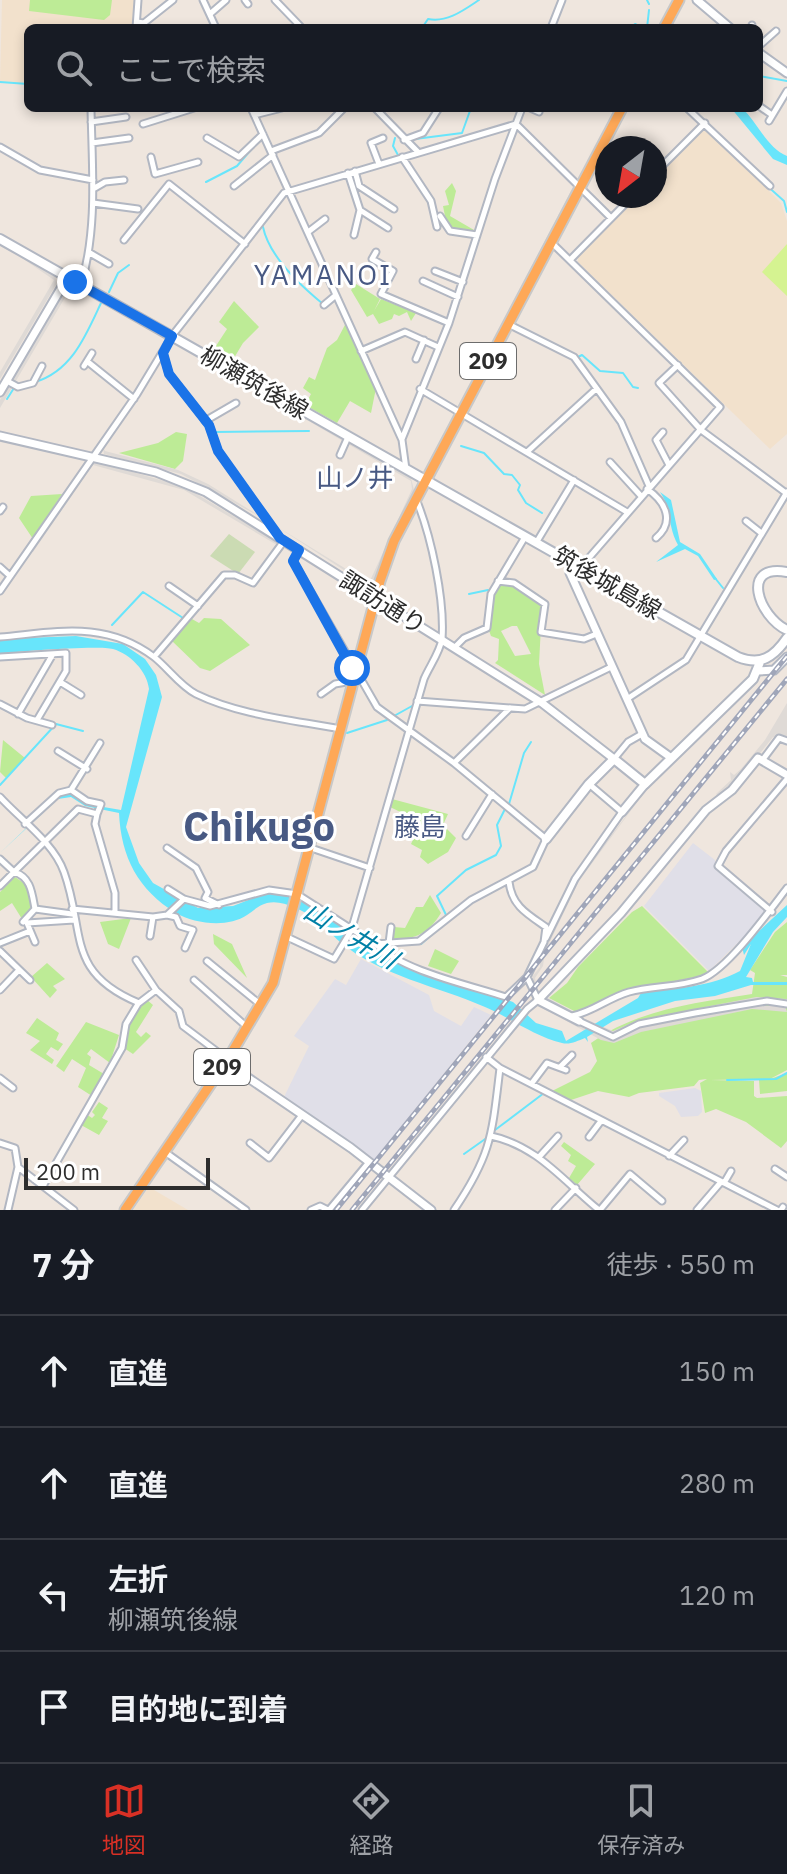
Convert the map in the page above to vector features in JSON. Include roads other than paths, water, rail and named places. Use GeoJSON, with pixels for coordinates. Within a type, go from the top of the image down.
{"type":"FeatureCollection","features":[{"type":"Feature","properties":{"kind":"highway"},"geometry":{"type":"LineString","coordinates":[[666,24],[679,0]]}},
{"type":"Feature","properties":{"kind":"highway","name":"209"},"geometry":{"type":"LineString","coordinates":[[125,1210],[248,1028],[273,983],[375,598],[394,541],[620,112]]}},
{"type":"Feature","properties":{"kind":"main road","name":"柳瀬筑後線"},"geometry":{"type":"LineString","coordinates":[[0,239],[425,480]]}},
{"type":"Feature","properties":{"kind":"main road","name":"筑後城島線"},"geometry":{"type":"LineString","coordinates":[[425,480],[700,636],[759,666]]}},
{"type":"Feature","properties":{"kind":"main road"},"geometry":{"type":"LineString","coordinates":[[787,572],[769,572],[762,578],[758,594],[764,613],[787,630]]}},
{"type":"Feature","properties":{"kind":"main road"},"geometry":{"type":"LineString","coordinates":[[546,839],[589,784],[614,759],[645,784],[787,638]]}},
{"type":"Feature","properties":{"kind":"street"},"geometry":{"type":"LineString","coordinates":[[138,0],[139,24]]}},
{"type":"Feature","properties":{"kind":"street"},"geometry":{"type":"LineString","coordinates":[[140,24],[173,0]]}},
{"type":"Feature","properties":{"kind":"street"},"geometry":{"type":"LineString","coordinates":[[203,0],[214,24]]}},
{"type":"Feature","properties":{"kind":"street"},"geometry":{"type":"LineString","coordinates":[[210,14],[226,0]]}},
{"type":"Feature","properties":{"kind":"street"},"geometry":{"type":"LineString","coordinates":[[275,0],[298,24]]}},
{"type":"Feature","properties":{"kind":"street"},"geometry":{"type":"LineString","coordinates":[[553,24],[562,0]]}},
{"type":"Feature","properties":{"kind":"street"},"geometry":{"type":"LineString","coordinates":[[697,0],[725,24]]}},
{"type":"Feature","properties":{"kind":"street"},"geometry":{"type":"LineString","coordinates":[[763,42],[776,31]]}},
{"type":"Feature","properties":{"kind":"street"},"geometry":{"type":"LineString","coordinates":[[763,56],[787,73]]}},
{"type":"Feature","properties":{"kind":"street"},"geometry":{"type":"LineString","coordinates":[[763,110],[770,118],[787,91]]}},
{"type":"Feature","properties":{"kind":"street"},"geometry":{"type":"LineString","coordinates":[[81,285],[90,253],[93,203],[91,112]]}},
{"type":"Feature","properties":{"kind":"street"},"geometry":{"type":"LineString","coordinates":[[143,124],[181,112]]}},
{"type":"Feature","properties":{"kind":"street"},"geometry":{"type":"LineString","coordinates":[[253,112],[402,440],[406,469]]}},
{"type":"Feature","properties":{"kind":"street"},"geometry":{"type":"LineString","coordinates":[[234,186],[272,153],[319,133],[340,112]]}},
{"type":"Feature","properties":{"kind":"street"},"geometry":{"type":"LineString","coordinates":[[379,112],[419,152]]}},
{"type":"Feature","properties":{"kind":"street"},"geometry":{"type":"LineString","coordinates":[[404,140],[423,133],[436,112]]}},
{"type":"Feature","properties":{"kind":"street"},"geometry":{"type":"LineString","coordinates":[[402,440],[449,323],[520,112]]}},
{"type":"Feature","properties":{"kind":"street"},"geometry":{"type":"LineString","coordinates":[[692,112],[770,186]]}},
{"type":"Feature","properties":{"kind":"street"},"geometry":{"type":"LineString","coordinates":[[91,122],[126,117]]}},
{"type":"Feature","properties":{"kind":"street"},"geometry":{"type":"LineString","coordinates":[[667,161],[705,123]]}},
{"type":"Feature","properties":{"kind":"street"},"geometry":{"type":"LineString","coordinates":[[0,591],[134,399],[172,336],[289,191],[516,124]]}},
{"type":"Feature","properties":{"kind":"street"},"geometry":{"type":"LineString","coordinates":[[516,124],[611,218]]}},
{"type":"Feature","properties":{"kind":"street"},"geometry":{"type":"LineString","coordinates":[[207,138],[239,157],[247,144],[263,134]]}},
{"type":"Feature","properties":{"kind":"street"},"geometry":{"type":"LineString","coordinates":[[92,143],[129,138]]}},
{"type":"Feature","properties":{"kind":"street"},"geometry":{"type":"LineString","coordinates":[[379,164],[371,143],[383,138]]}},
{"type":"Feature","properties":{"kind":"street"},"geometry":{"type":"LineString","coordinates":[[0,147],[40,170],[93,180]]}},
{"type":"Feature","properties":{"kind":"street"},"geometry":{"type":"LineString","coordinates":[[151,157],[155,174],[198,162]]}},
{"type":"Feature","properties":{"kind":"street"},"geometry":{"type":"LineString","coordinates":[[402,157],[431,201],[437,227]]}},
{"type":"Feature","properties":{"kind":"street"},"geometry":{"type":"LineString","coordinates":[[124,240],[169,184],[168,170]]}},
{"type":"Feature","properties":{"kind":"street"},"geometry":{"type":"LineString","coordinates":[[355,171],[359,186],[394,209]]}},
{"type":"Feature","properties":{"kind":"street"},"geometry":{"type":"LineString","coordinates":[[348,173],[360,210],[354,235]]}},
{"type":"Feature","properties":{"kind":"street"},"geometry":{"type":"LineString","coordinates":[[93,189],[105,182],[124,180]]}},
{"type":"Feature","properties":{"kind":"street"},"geometry":{"type":"LineString","coordinates":[[169,184],[245,244]]}},
{"type":"Feature","properties":{"kind":"street"},"geometry":{"type":"LineString","coordinates":[[93,203],[138,209]]}},
{"type":"Feature","properties":{"kind":"street"},"geometry":{"type":"LineString","coordinates":[[571,259],[621,208]]}},
{"type":"Feature","properties":{"kind":"street"},"geometry":{"type":"LineString","coordinates":[[360,210],[388,228]]}},
{"type":"Feature","properties":{"kind":"street"},"geometry":{"type":"LineString","coordinates":[[440,216],[450,231],[477,235]]}},
{"type":"Feature","properties":{"kind":"street"},"geometry":{"type":"LineString","coordinates":[[308,232],[325,219]]}},
{"type":"Feature","properties":{"kind":"street"},"geometry":{"type":"LineString","coordinates":[[551,242],[720,407],[570,573],[642,734],[670,757]]}},
{"type":"Feature","properties":{"kind":"street"},"geometry":{"type":"LineString","coordinates":[[376,252],[372,259],[393,271],[381,294],[449,323]]}},
{"type":"Feature","properties":{"kind":"street"},"geometry":{"type":"LineString","coordinates":[[90,253],[109,264]]}},
{"type":"Feature","properties":{"kind":"street"},"geometry":{"type":"LineString","coordinates":[[435,271],[463,282]]}},
{"type":"Feature","properties":{"kind":"street"},"geometry":{"type":"LineString","coordinates":[[0,392],[67,278]]}},
{"type":"Feature","properties":{"kind":"street"},"geometry":{"type":"LineString","coordinates":[[423,281],[458,297]]}},
{"type":"Feature","properties":{"kind":"street"},"geometry":{"type":"LineString","coordinates":[[324,305],[336,295]]}},
{"type":"Feature","properties":{"kind":"street"},"geometry":{"type":"LineString","coordinates":[[508,324],[574,357],[621,422],[648,488],[665,506],[667,527],[656,538]]}},
{"type":"Feature","properties":{"kind":"street"},"geometry":{"type":"LineString","coordinates":[[361,351],[405,332],[438,347]]}},
{"type":"Feature","properties":{"kind":"street"},"geometry":{"type":"LineString","coordinates":[[416,359],[424,340]]}},
{"type":"Feature","properties":{"kind":"street"},"geometry":{"type":"LineString","coordinates":[[92,353],[86,364],[134,399]]}},
{"type":"Feature","properties":{"kind":"street"},"geometry":{"type":"LineString","coordinates":[[154,657],[228,573],[253,583],[282,540],[218,451],[205,421],[169,374],[163,353]]}},
{"type":"Feature","properties":{"kind":"street"},"geometry":{"type":"LineString","coordinates":[[626,699],[686,660],[786,492],[701,430],[659,383],[678,365]]}},
{"type":"Feature","properties":{"kind":"street"},"geometry":{"type":"LineString","coordinates":[[7,381],[18,387],[33,383],[42,366]]}},
{"type":"Feature","properties":{"kind":"street"},"geometry":{"type":"LineString","coordinates":[[420,389],[627,512]]}},
{"type":"Feature","properties":{"kind":"street"},"geometry":{"type":"LineString","coordinates":[[527,452],[596,389]]}},
{"type":"Feature","properties":{"kind":"street"},"geometry":{"type":"LineString","coordinates":[[205,421],[236,403]]}},
{"type":"Feature","properties":{"kind":"street"},"geometry":{"type":"LineString","coordinates":[[661,434],[656,440],[669,465]]}},
{"type":"Feature","properties":{"kind":"street","name":"諏訪通り"},"geometry":{"type":"LineString","coordinates":[[0,436],[93,455],[179,479],[455,647],[542,703],[614,759]]}},
{"type":"Feature","properties":{"kind":"street"},"geometry":{"type":"LineString","coordinates":[[340,455],[349,436]]}},
{"type":"Feature","properties":{"kind":"street"},"geometry":{"type":"LineString","coordinates":[[610,462],[641,496]]}},
{"type":"Feature","properties":{"kind":"street"},"geometry":{"type":"LineString","coordinates":[[536,543],[574,480]]}},
{"type":"Feature","properties":{"kind":"street"},"geometry":{"type":"LineString","coordinates":[[287,937],[334,959],[344,944],[370,868],[417,701],[442,639],[433,560],[415,497]]}},
{"type":"Feature","properties":{"kind":"street"},"geometry":{"type":"LineString","coordinates":[[746,521],[760,532]]}},
{"type":"Feature","properties":{"kind":"street"},"geometry":{"type":"LineString","coordinates":[[455,647],[464,638],[487,628],[491,594],[525,537]]}},
{"type":"Feature","properties":{"kind":"street"},"geometry":{"type":"LineString","coordinates":[[299,550],[293,561],[355,677],[377,707],[454,763],[546,839],[533,867],[451,914],[430,935],[419,941],[375,944]]}},
{"type":"Feature","properties":{"kind":"street"},"geometry":{"type":"LineString","coordinates":[[0,567],[10,576]]}},
{"type":"Feature","properties":{"kind":"street"},"geometry":{"type":"LineString","coordinates":[[498,581],[514,583],[545,604],[541,632],[584,639],[594,635]]}},
{"type":"Feature","properties":{"kind":"street"},"geometry":{"type":"LineString","coordinates":[[169,586],[198,606]]}},
{"type":"Feature","properties":{"kind":"street"},"geometry":{"type":"LineString","coordinates":[[0,637],[78,631],[111,633],[154,657],[193,693],[232,708],[341,729]]}},
{"type":"Feature","properties":{"kind":"street"},"geometry":{"type":"LineString","coordinates":[[0,657],[66,653],[66,671],[37,720]]}},
{"type":"Feature","properties":{"kind":"street"},"geometry":{"type":"LineString","coordinates":[[18,714],[53,654]]}},
{"type":"Feature","properties":{"kind":"street"},"geometry":{"type":"LineString","coordinates":[[759,666],[774,670],[787,657]]}},
{"type":"Feature","properties":{"kind":"street"},"geometry":{"type":"LineString","coordinates":[[417,701],[525,709],[609,668]]}},
{"type":"Feature","properties":{"kind":"street"},"geometry":{"type":"LineString","coordinates":[[321,694],[335,684],[355,677]]}},
{"type":"Feature","properties":{"kind":"street"},"geometry":{"type":"LineString","coordinates":[[60,682],[81,695]]}},
{"type":"Feature","properties":{"kind":"street"},"geometry":{"type":"LineString","coordinates":[[0,704],[18,714],[52,725]]}},
{"type":"Feature","properties":{"kind":"street"},"geometry":{"type":"LineString","coordinates":[[454,763],[510,707]]}},
{"type":"Feature","properties":{"kind":"street"},"geometry":{"type":"LineString","coordinates":[[614,759],[628,742],[642,734]]}},
{"type":"Feature","properties":{"kind":"street"},"geometry":{"type":"LineString","coordinates":[[764,758],[779,738],[787,741]]}},
{"type":"Feature","properties":{"kind":"street"},"geometry":{"type":"LineString","coordinates":[[25,824],[59,793],[71,790],[87,769],[100,743]]}},
{"type":"Feature","properties":{"kind":"street"},"geometry":{"type":"LineString","coordinates":[[58,751],[87,769]]}},
{"type":"Feature","properties":{"kind":"street"},"geometry":{"type":"LineString","coordinates":[[362,1210],[486,1057],[621,913],[710,806],[732,790],[758,758],[764,758],[787,777],[726,851],[718,866],[772,912]]}},
{"type":"Feature","properties":{"kind":"street"},"geometry":{"type":"LineString","coordinates":[[589,784],[622,812]]}},
{"type":"Feature","properties":{"kind":"street"},"geometry":{"type":"LineString","coordinates":[[168,889],[184,899],[220,906],[269,890],[297,894],[405,962],[506,997],[527,977],[575,879],[645,784]]}},
{"type":"Feature","properties":{"kind":"street"},"geometry":{"type":"LineString","coordinates":[[71,790],[87,801],[101,804],[95,824],[115,893],[115,913]]}},
{"type":"Feature","properties":{"kind":"street"},"geometry":{"type":"LineString","coordinates":[[466,836],[492,794]]}},
{"type":"Feature","properties":{"kind":"street"},"geometry":{"type":"LineString","coordinates":[[0,797],[43,841],[64,870],[72,914],[85,956],[97,977],[112,992],[139,1003]]}},
{"type":"Feature","properties":{"kind":"street"},"geometry":{"type":"LineString","coordinates":[[0,886],[78,809],[97,814]]}},
{"type":"Feature","properties":{"kind":"street"},"geometry":{"type":"LineString","coordinates":[[310,847],[370,868]]}},
{"type":"Feature","properties":{"kind":"street"},"geometry":{"type":"LineString","coordinates":[[167,848],[196,868],[208,892],[205,898],[220,906]]}},
{"type":"Feature","properties":{"kind":"street"},"geometry":{"type":"LineString","coordinates":[[0,859],[31,885],[35,909]]}},
{"type":"Feature","properties":{"kind":"street"},"geometry":{"type":"LineString","coordinates":[[509,882],[511,896],[522,911],[546,927],[544,942]]}},
{"type":"Feature","properties":{"kind":"street"},"geometry":{"type":"LineString","coordinates":[[569,1016],[591,1012],[607,999],[630,992],[703,978],[772,912],[787,888]]}},
{"type":"Feature","properties":{"kind":"street"},"geometry":{"type":"LineString","coordinates":[[35,909],[72,914],[115,913],[153,917],[168,914],[184,899]]}},
{"type":"Feature","properties":{"kind":"street"},"geometry":{"type":"LineString","coordinates":[[23,922],[35,909]]}},
{"type":"Feature","properties":{"kind":"street"},"geometry":{"type":"LineString","coordinates":[[35,942],[27,923],[72,914]]}},
{"type":"Feature","properties":{"kind":"street"},"geometry":{"type":"LineString","coordinates":[[168,914],[176,917],[180,926],[193,930],[185,948]]}},
{"type":"Feature","properties":{"kind":"street"},"geometry":{"type":"LineString","coordinates":[[150,936],[153,917]]}},
{"type":"Feature","properties":{"kind":"street"},"geometry":{"type":"LineString","coordinates":[[389,943],[391,927]]}},
{"type":"Feature","properties":{"kind":"street"},"geometry":{"type":"LineString","coordinates":[[0,943],[30,931]]}},
{"type":"Feature","properties":{"kind":"street"},"geometry":{"type":"LineString","coordinates":[[0,951],[30,980]]}},
{"type":"Feature","properties":{"kind":"street"},"geometry":{"type":"LineString","coordinates":[[136,960],[156,990],[179,1011],[183,1026],[431,1210]]}},
{"type":"Feature","properties":{"kind":"street"},"geometry":{"type":"LineString","coordinates":[[207,961],[262,1006]]}},
{"type":"Feature","properties":{"kind":"street"},"geometry":{"type":"LineString","coordinates":[[0,990],[19,970]]}},
{"type":"Feature","properties":{"kind":"street"},"geometry":{"type":"LineString","coordinates":[[527,977],[538,1000],[613,1037],[639,1024],[695,1013],[767,1001],[787,1004]]}},
{"type":"Feature","properties":{"kind":"street"},"geometry":{"type":"LineString","coordinates":[[194,980],[248,1028]]}},
{"type":"Feature","properties":{"kind":"street"},"geometry":{"type":"LineString","coordinates":[[43,1186],[122,1048],[126,1024],[139,1003],[156,990]]}},
{"type":"Feature","properties":{"kind":"street"},"geometry":{"type":"LineString","coordinates":[[532,1083],[547,1063],[563,1069],[572,1055]]}},
{"type":"Feature","properties":{"kind":"street"},"geometry":{"type":"LineString","coordinates":[[486,1057],[500,1068],[601,1121],[780,1209]]}},
{"type":"Feature","properties":{"kind":"street"},"geometry":{"type":"LineString","coordinates":[[454,1210],[483,1166],[491,1136],[500,1068]]}},
{"type":"Feature","properties":{"kind":"street"},"geometry":{"type":"LineString","coordinates":[[0,1078],[13,1088]]}},
{"type":"Feature","properties":{"kind":"street"},"geometry":{"type":"LineString","coordinates":[[250,1143],[269,1158],[302,1115]]}},
{"type":"Feature","properties":{"kind":"street"},"geometry":{"type":"LineString","coordinates":[[589,1137],[601,1121]]}},
{"type":"Feature","properties":{"kind":"street"},"geometry":{"type":"LineString","coordinates":[[491,1136],[539,1157],[600,1210],[630,1174],[662,1201]]}},
{"type":"Feature","properties":{"kind":"street"},"geometry":{"type":"LineString","coordinates":[[539,1157],[558,1136]]}},
{"type":"Feature","properties":{"kind":"street"},"geometry":{"type":"LineString","coordinates":[[669,1156],[684,1140]]}},
{"type":"Feature","properties":{"kind":"street"},"geometry":{"type":"LineString","coordinates":[[0,1143],[15,1148],[18,1167],[8,1210]]}},
{"type":"Feature","properties":{"kind":"street"},"geometry":{"type":"LineString","coordinates":[[165,1152],[246,1210]]}},
{"type":"Feature","properties":{"kind":"street"},"geometry":{"type":"LineString","coordinates":[[311,1210],[320,1206],[328,1210],[369,1162]]}},
{"type":"Feature","properties":{"kind":"street"},"geometry":{"type":"LineString","coordinates":[[18,1167],[74,1210]]}},
{"type":"Feature","properties":{"kind":"street"},"geometry":{"type":"LineString","coordinates":[[775,1169],[787,1177]]}},
{"type":"Feature","properties":{"kind":"street"},"geometry":{"type":"LineString","coordinates":[[697,1210],[731,1171]]}},
{"type":"Feature","properties":{"kind":"street"},"geometry":{"type":"LineString","coordinates":[[555,1210],[576,1188]]}},
{"type":"Feature","properties":{"kind":"water"},"geometry":{"type":"Polygon","coordinates":[[[734,112],[745,112],[774,148],[787,156],[787,165],[773,159],[734,112]]]}},
{"type":"Feature","properties":{"kind":"water"},"geometry":{"type":"Polygon","coordinates":[[[660,492],[671,500],[680,542],[700,554],[717,579],[714,580],[698,556],[685,549],[656,562],[678,545],[660,492]]]}},
{"type":"Feature","properties":{"kind":"water","name":"山ノ井川"},"geometry":{"type":"Polygon","coordinates":[[[76,636],[123,644],[145,659],[156,675],[162,697],[126,827],[139,863],[153,883],[198,908],[233,906],[266,893],[303,899],[396,960],[513,1002],[536,1023],[562,1031],[566,1041],[638,998],[641,993],[705,984],[740,971],[751,944],[744,955],[742,947],[787,905],[787,917],[773,932],[746,977],[752,978],[753,982],[787,982],[787,985],[751,985],[715,996],[675,1001],[613,1021],[587,1037],[588,1042],[585,1038],[562,1043],[541,1036],[485,1007],[373,964],[340,942],[317,920],[291,906],[267,903],[239,919],[221,923],[192,920],[176,913],[151,894],[134,871],[123,844],[119,813],[85,806],[71,797],[58,799],[0,853],[61,795],[72,795],[86,804],[121,810],[149,689],[137,664],[126,655],[105,648],[0,654],[0,639],[76,636]]]}},
{"type":"Feature","properties":{"kind":"waterway"},"geometry":{"type":"LineString","coordinates":[[425,24],[428,19],[449,17],[479,0]]}},
{"type":"Feature","properties":{"kind":"waterway"},"geometry":{"type":"LineString","coordinates":[[647,0],[649,4]]}},
{"type":"Feature","properties":{"kind":"waterway"},"geometry":{"type":"LineString","coordinates":[[278,7],[290,20]]}},
{"type":"Feature","properties":{"kind":"waterway"},"geometry":{"type":"LineString","coordinates":[[647,24],[649,10]]}},
{"type":"Feature","properties":{"kind":"waterway"},"geometry":{"type":"LineString","coordinates":[[763,77],[787,81]]}},
{"type":"Feature","properties":{"kind":"waterway"},"geometry":{"type":"LineString","coordinates":[[0,82],[24,84]]}},
{"type":"Feature","properties":{"kind":"waterway"},"geometry":{"type":"LineString","coordinates":[[415,139],[462,133],[470,112]]}},
{"type":"Feature","properties":{"kind":"waterway"},"geometry":{"type":"LineString","coordinates":[[395,138],[393,146],[398,155]]}},
{"type":"Feature","properties":{"kind":"waterway"},"geometry":{"type":"LineString","coordinates":[[206,182],[237,166],[255,145]]}},
{"type":"Feature","properties":{"kind":"waterway"},"geometry":{"type":"LineString","coordinates":[[735,157],[784,201],[787,212]]}},
{"type":"Feature","properties":{"kind":"waterway"},"geometry":{"type":"LineString","coordinates":[[263,227],[279,259],[323,304]]}},
{"type":"Feature","properties":{"kind":"waterway"},"geometry":{"type":"LineString","coordinates":[[109,292],[118,273],[129,265]]}},
{"type":"Feature","properties":{"kind":"waterway"},"geometry":{"type":"LineString","coordinates":[[35,382],[48,377],[68,361],[101,303]]}},
{"type":"Feature","properties":{"kind":"waterway"},"geometry":{"type":"LineString","coordinates":[[578,357],[582,355],[600,371],[623,373],[633,387],[638,388]]}},
{"type":"Feature","properties":{"kind":"waterway"},"geometry":{"type":"LineString","coordinates":[[7,399],[14,388]]}},
{"type":"Feature","properties":{"kind":"waterway"},"geometry":{"type":"LineString","coordinates":[[215,432],[309,431]]}},
{"type":"Feature","properties":{"kind":"waterway"},"geometry":{"type":"LineString","coordinates":[[461,446],[484,453],[504,474],[512,475],[520,485],[518,490],[526,503],[542,513]]}},
{"type":"Feature","properties":{"kind":"waterway"},"geometry":{"type":"LineString","coordinates":[[715,578],[723,588]]}},
{"type":"Feature","properties":{"kind":"waterway"},"geometry":{"type":"LineString","coordinates":[[469,594],[488,590]]}},
{"type":"Feature","properties":{"kind":"waterway"},"geometry":{"type":"LineString","coordinates":[[112,625],[143,592],[183,618]]}},
{"type":"Feature","properties":{"kind":"waterway"},"geometry":{"type":"LineString","coordinates":[[421,704],[435,705]]}},
{"type":"Feature","properties":{"kind":"waterway"},"geometry":{"type":"LineString","coordinates":[[394,716],[412,706]]}},
{"type":"Feature","properties":{"kind":"waterway"},"geometry":{"type":"LineString","coordinates":[[347,733],[387,720]]}},
{"type":"Feature","properties":{"kind":"waterway"},"geometry":{"type":"LineString","coordinates":[[0,785],[56,724],[83,731]]}},
{"type":"Feature","properties":{"kind":"waterway"},"geometry":{"type":"LineString","coordinates":[[509,804],[524,753],[531,742]]}},
{"type":"Feature","properties":{"kind":"waterway"},"geometry":{"type":"LineString","coordinates":[[447,917],[437,896],[466,870],[496,855],[501,846],[497,825],[505,809]]}},
{"type":"Feature","properties":{"kind":"waterway"},"geometry":{"type":"LineString","coordinates":[[421,944],[446,922]]}},
{"type":"Feature","properties":{"kind":"waterway"},"geometry":{"type":"LineString","coordinates":[[727,1080],[776,1079],[787,1073]]}},
{"type":"Feature","properties":{"kind":"waterway"},"geometry":{"type":"LineString","coordinates":[[495,1130],[544,1093]]}},
{"type":"Feature","properties":{"kind":"waterway"},"geometry":{"type":"LineString","coordinates":[[464,1154],[488,1137]]}},
{"type":"Feature","properties":{"kind":"railway"},"geometry":{"type":"LineString","coordinates":[[336,1210],[787,656]]}},
{"type":"Feature","properties":{"kind":"railway"},"geometry":{"type":"LineString","coordinates":[[352,1210],[787,679]]}},
{"type":"Feature","properties":{"kind":"district","name":"YAMANOI"},"geometry":{"type":"Point","coordinates":[323,275]}},
{"type":"Feature","properties":{"kind":"district","name":"山ノ井"},"geometry":{"type":"Point","coordinates":[355,478]}},
{"type":"Feature","properties":{"kind":"district","name":"Chikugo"},"geometry":{"type":"Point","coordinates":[259,827]}},
{"type":"Feature","properties":{"kind":"district","name":"藤島"},"geometry":{"type":"Point","coordinates":[420,827]}}]}
